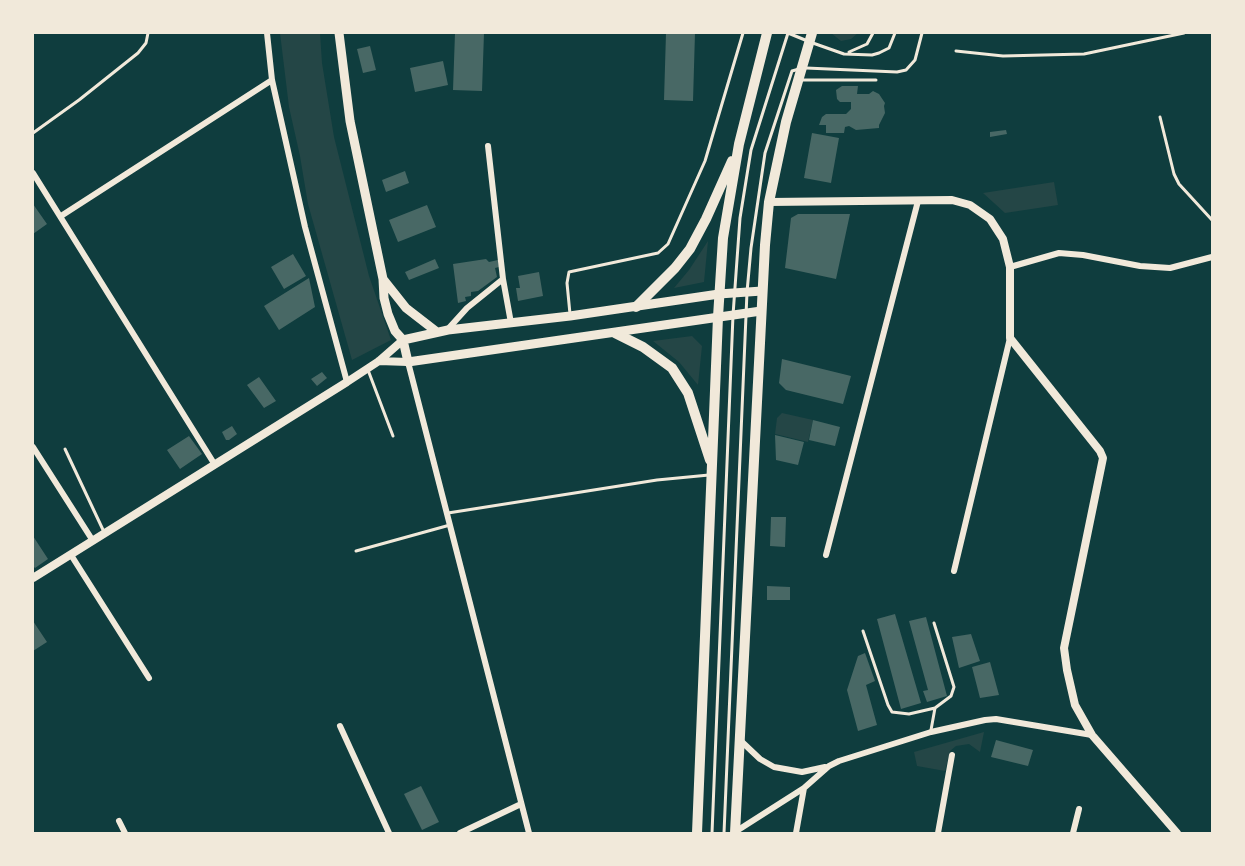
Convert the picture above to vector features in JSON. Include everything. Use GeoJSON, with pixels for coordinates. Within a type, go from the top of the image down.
{"type":"FeatureCollection","features":[{"type":"Feature","properties":{"kind":"main road"},"geometry":{"type":"LineString","coordinates":[[339,33],[350,121],[383,279],[384,298],[395,331],[403,340],[408,362],[760,311]]}},
{"type":"Feature","properties":{"kind":"main road"},"geometry":{"type":"LineString","coordinates":[[697,833],[723,238],[739,144],[767,33]]}},
{"type":"Feature","properties":{"kind":"main road"},"geometry":{"type":"LineString","coordinates":[[731,833],[740,740],[760,311],[769,202],[786,122],[811,38]]}},
{"type":"Feature","properties":{"kind":"main road"},"geometry":{"type":"LineString","coordinates":[[636,307],[675,268],[690,249],[706,219],[739,144]]}},
{"type":"Feature","properties":{"kind":"main road"},"geometry":{"type":"LineString","coordinates":[[383,279],[406,308],[436,332]]}},
{"type":"Feature","properties":{"kind":"main road"},"geometry":{"type":"LineString","coordinates":[[403,340],[448,330],[570,316],[719,294],[762,291]]}},
{"type":"Feature","properties":{"kind":"main road"},"geometry":{"type":"LineString","coordinates":[[615,333],[643,347],[672,368],[688,393],[712,471]]}},
{"type":"Feature","properties":{"kind":"street"},"geometry":{"type":"LineString","coordinates":[[267,33],[272,80],[305,226],[347,382]]}},
{"type":"Feature","properties":{"kind":"street"},"geometry":{"type":"LineString","coordinates":[[61,216],[272,80]]}},
{"type":"Feature","properties":{"kind":"street"},"geometry":{"type":"LineString","coordinates":[[488,146],[503,279],[511,323]]}},
{"type":"Feature","properties":{"kind":"street"},"geometry":{"type":"LineString","coordinates":[[33,172],[215,465]]}},
{"type":"Feature","properties":{"kind":"street"},"geometry":{"type":"LineString","coordinates":[[769,202],[952,200],[970,206],[990,219],[1003,239],[1010,267],[1010,338],[954,571]]}},
{"type":"Feature","properties":{"kind":"street"},"geometry":{"type":"LineString","coordinates":[[826,555],[918,201]]}},
{"type":"Feature","properties":{"kind":"street"},"geometry":{"type":"LineString","coordinates":[[1010,267],[1059,253],[1083,255],[1140,266],[1170,268],[1212,257]]}},
{"type":"Feature","properties":{"kind":"street"},"geometry":{"type":"LineString","coordinates":[[448,330],[466,308],[503,279]]}},
{"type":"Feature","properties":{"kind":"street"},"geometry":{"type":"LineString","coordinates":[[1010,338],[1100,451],[1103,458],[1064,648],[1075,705],[1092,735],[1177,833]]}},
{"type":"Feature","properties":{"kind":"street"},"geometry":{"type":"LineString","coordinates":[[33,578],[347,382],[379,361],[403,340]]}},
{"type":"Feature","properties":{"kind":"street"},"geometry":{"type":"LineString","coordinates":[[379,361],[408,362],[529,833]]}},
{"type":"Feature","properties":{"kind":"street"},"geometry":{"type":"LineString","coordinates":[[33,447],[93,541]]}},
{"type":"Feature","properties":{"kind":"street"},"geometry":{"type":"LineString","coordinates":[[72,555],[149,678]]}},
{"type":"Feature","properties":{"kind":"street"},"geometry":{"type":"LineString","coordinates":[[740,740],[760,759],[774,767],[802,772],[829,766],[848,757],[931,732],[985,720],[996,719],[1092,735]]}},
{"type":"Feature","properties":{"kind":"street"},"geometry":{"type":"LineString","coordinates":[[340,726],[389,833]]}},
{"type":"Feature","properties":{"kind":"street"},"geometry":{"type":"LineString","coordinates":[[938,833],[952,756]]}},
{"type":"Feature","properties":{"kind":"street"},"geometry":{"type":"LineString","coordinates":[[731,833],[804,788],[829,766]]}},
{"type":"Feature","properties":{"kind":"street"},"geometry":{"type":"LineString","coordinates":[[796,833],[804,788]]}},
{"type":"Feature","properties":{"kind":"street"},"geometry":{"type":"LineString","coordinates":[[460,833],[521,804]]}},
{"type":"Feature","properties":{"kind":"street"},"geometry":{"type":"LineString","coordinates":[[1073,833],[1079,809]]}},
{"type":"Feature","properties":{"kind":"street"},"geometry":{"type":"LineString","coordinates":[[119,821],[125,833]]}},
{"type":"Feature","properties":{"kind":"lane"},"geometry":{"type":"LineString","coordinates":[[33,133],[138,53],[146,43],[148,33]]}},
{"type":"Feature","properties":{"kind":"lane"},"geometry":{"type":"LineString","coordinates":[[570,316],[567,283],[569,272],[658,252],[668,244],[705,161],[743,33]]}},
{"type":"Feature","properties":{"kind":"lane"},"geometry":{"type":"LineString","coordinates":[[712,833],[734,293],[740,218],[751,150],[788,33],[811,38],[844,54],[879,53],[889,48],[895,33]]}},
{"type":"Feature","properties":{"kind":"lane"},"geometry":{"type":"LineString","coordinates":[[844,54],[867,44],[873,33]]}},
{"type":"Feature","properties":{"kind":"lane"},"geometry":{"type":"LineString","coordinates":[[731,833],[747,292],[765,153],[792,71],[802,68],[897,72],[906,70],[915,60],[922,33]]}},
{"type":"Feature","properties":{"kind":"lane"},"geometry":{"type":"LineString","coordinates":[[956,51],[1004,56],[1084,54],[1184,33]]}},
{"type":"Feature","properties":{"kind":"lane"},"geometry":{"type":"LineString","coordinates":[[798,80],[876,81]]}},
{"type":"Feature","properties":{"kind":"lane"},"geometry":{"type":"LineString","coordinates":[[1160,117],[1174,174],[1179,184],[1212,220]]}},
{"type":"Feature","properties":{"kind":"lane"},"geometry":{"type":"LineString","coordinates":[[367,368],[393,436]]}},
{"type":"Feature","properties":{"kind":"lane"},"geometry":{"type":"LineString","coordinates":[[65,449],[105,533]]}},
{"type":"Feature","properties":{"kind":"lane"},"geometry":{"type":"LineString","coordinates":[[447,513],[712,471]]}},
{"type":"Feature","properties":{"kind":"lane"},"geometry":{"type":"LineString","coordinates":[[356,551],[450,525]]}},
{"type":"Feature","properties":{"kind":"lane"},"geometry":{"type":"LineString","coordinates":[[863,631],[892,712],[920,713],[935,708],[951,696],[954,687],[934,623]]}},
{"type":"Feature","properties":{"kind":"lane"},"geometry":{"type":"LineString","coordinates":[[931,732],[935,708]]}},
{"type":"Feature","properties":{"kind":"shaded area"},"geometry":{"type":"Polygon","coordinates":[[[280,33],[320,33],[322,63],[334,137],[369,276],[391,340],[352,360],[308,204],[289,107],[280,33]]]}},
{"type":"Feature","properties":{"kind":"shaded area"},"geometry":{"type":"Polygon","coordinates":[[[831,33],[858,33],[851,39],[841,41],[831,33]]]}},
{"type":"Feature","properties":{"kind":"shaded area"},"geometry":{"type":"Polygon","coordinates":[[[1054,182],[1058,205],[1005,213],[983,193],[1054,182]]]}},
{"type":"Feature","properties":{"kind":"shaded area"},"geometry":{"type":"Polygon","coordinates":[[[708,241],[704,282],[674,288],[689,270],[708,241]]]}},
{"type":"Feature","properties":{"kind":"shaded area"},"geometry":{"type":"Polygon","coordinates":[[[692,336],[702,346],[698,385],[679,362],[653,341],[692,336]]]}},
{"type":"Feature","properties":{"kind":"shaded area"},"geometry":{"type":"Polygon","coordinates":[[[782,413],[813,420],[808,442],[775,434],[777,418],[782,413]]]}},
{"type":"Feature","properties":{"kind":"shaded area"},"geometry":{"type":"Polygon","coordinates":[[[984,732],[980,752],[969,744],[956,746],[950,751],[945,771],[917,766],[914,752],[984,732]]]}},
{"type":"Feature","properties":{"kind":"building"},"geometry":{"type":"Polygon","coordinates":[[[455,33],[484,33],[482,91],[453,90],[455,33]]]}},
{"type":"Feature","properties":{"kind":"building"},"geometry":{"type":"Polygon","coordinates":[[[666,33],[695,33],[693,101],[664,100],[666,33]]]}},
{"type":"Feature","properties":{"kind":"building"},"geometry":{"type":"Polygon","coordinates":[[[370,46],[376,70],[363,73],[357,49],[370,46]]]}},
{"type":"Feature","properties":{"kind":"building"},"geometry":{"type":"Polygon","coordinates":[[[443,61],[448,85],[415,92],[410,68],[443,61]]]}},
{"type":"Feature","properties":{"kind":"building"},"geometry":{"type":"Polygon","coordinates":[[[842,86],[858,86],[857,94],[869,94],[873,91],[879,94],[885,103],[885,113],[879,128],[856,130],[849,126],[845,127],[844,133],[826,133],[826,125],[819,125],[822,117],[826,114],[846,114],[851,109],[851,102],[840,102],[837,99],[836,90],[842,86]]]}},
{"type":"Feature","properties":{"kind":"building"},"geometry":{"type":"Polygon","coordinates":[[[1006,130],[1007,134],[990,137],[990,132],[1006,130]]]}},
{"type":"Feature","properties":{"kind":"building"},"geometry":{"type":"Polygon","coordinates":[[[812,133],[839,138],[831,183],[804,178],[812,133]]]}},
{"type":"Feature","properties":{"kind":"building"},"geometry":{"type":"Polygon","coordinates":[[[405,171],[409,183],[386,192],[382,180],[405,171]]]}},
{"type":"Feature","properties":{"kind":"building"},"geometry":{"type":"Polygon","coordinates":[[[33,204],[47,224],[33,234],[33,204]]]}},
{"type":"Feature","properties":{"kind":"building"},"geometry":{"type":"Polygon","coordinates":[[[427,205],[436,227],[398,242],[389,220],[427,205]]]}},
{"type":"Feature","properties":{"kind":"building"},"geometry":{"type":"Polygon","coordinates":[[[798,214],[850,214],[836,279],[785,268],[791,218],[798,214]]]}},
{"type":"Feature","properties":{"kind":"building"},"geometry":{"type":"Polygon","coordinates":[[[293,254],[306,276],[284,289],[271,267],[293,254]]]}},
{"type":"Feature","properties":{"kind":"building"},"geometry":{"type":"Polygon","coordinates":[[[435,259],[439,268],[409,280],[405,272],[435,259]]]}},
{"type":"Feature","properties":{"kind":"building"},"geometry":{"type":"Polygon","coordinates":[[[486,259],[489,262],[498,260],[499,267],[495,268],[497,277],[478,291],[471,292],[471,296],[465,297],[466,301],[458,303],[453,264],[486,259]]]}},
{"type":"Feature","properties":{"kind":"building"},"geometry":{"type":"Polygon","coordinates":[[[539,272],[543,296],[518,301],[516,288],[520,288],[518,276],[539,272]]]}},
{"type":"Feature","properties":{"kind":"building"},"geometry":{"type":"Polygon","coordinates":[[[309,278],[315,307],[279,330],[264,306],[309,278]]]}},
{"type":"Feature","properties":{"kind":"building"},"geometry":{"type":"Polygon","coordinates":[[[782,359],[851,376],[843,404],[786,390],[779,383],[782,359]]]}},
{"type":"Feature","properties":{"kind":"building"},"geometry":{"type":"Polygon","coordinates":[[[322,372],[327,378],[317,386],[311,379],[322,372]]]}},
{"type":"Feature","properties":{"kind":"building"},"geometry":{"type":"Polygon","coordinates":[[[259,377],[276,401],[264,408],[247,385],[259,377]]]}},
{"type":"Feature","properties":{"kind":"building"},"geometry":{"type":"Polygon","coordinates":[[[813,420],[840,427],[835,446],[809,440],[813,420]]]}},
{"type":"Feature","properties":{"kind":"building"},"geometry":{"type":"Polygon","coordinates":[[[232,426],[237,434],[226,440],[222,432],[232,426]]]}},
{"type":"Feature","properties":{"kind":"building"},"geometry":{"type":"Polygon","coordinates":[[[775,435],[804,442],[798,465],[776,460],[775,435]]]}},
{"type":"Feature","properties":{"kind":"building"},"geometry":{"type":"Polygon","coordinates":[[[189,436],[202,454],[180,469],[167,450],[189,436]]]}},
{"type":"Feature","properties":{"kind":"building"},"geometry":{"type":"Polygon","coordinates":[[[771,517],[786,517],[785,547],[770,546],[771,517]]]}},
{"type":"Feature","properties":{"kind":"building"},"geometry":{"type":"Polygon","coordinates":[[[33,536],[48,559],[35,568],[33,566],[33,536]]]}},
{"type":"Feature","properties":{"kind":"building"},"geometry":{"type":"Polygon","coordinates":[[[767,586],[790,587],[790,600],[767,600],[767,586]]]}},
{"type":"Feature","properties":{"kind":"building"},"geometry":{"type":"Polygon","coordinates":[[[895,614],[921,703],[901,709],[877,619],[895,614]]]}},
{"type":"Feature","properties":{"kind":"building"},"geometry":{"type":"Polygon","coordinates":[[[926,617],[947,696],[927,702],[923,691],[928,690],[909,621],[926,617]]]}},
{"type":"Feature","properties":{"kind":"building"},"geometry":{"type":"Polygon","coordinates":[[[33,621],[47,642],[33,651],[33,621]]]}},
{"type":"Feature","properties":{"kind":"building"},"geometry":{"type":"Polygon","coordinates":[[[971,634],[980,661],[959,668],[952,637],[971,634]]]}},
{"type":"Feature","properties":{"kind":"building"},"geometry":{"type":"Polygon","coordinates":[[[865,653],[875,681],[866,685],[877,725],[858,731],[847,690],[858,656],[865,653]]]}},
{"type":"Feature","properties":{"kind":"building"},"geometry":{"type":"Polygon","coordinates":[[[990,662],[999,695],[980,698],[972,667],[990,662]]]}},
{"type":"Feature","properties":{"kind":"building"},"geometry":{"type":"Polygon","coordinates":[[[996,740],[1033,750],[1028,766],[991,757],[996,740]]]}},
{"type":"Feature","properties":{"kind":"building"},"geometry":{"type":"Polygon","coordinates":[[[421,786],[439,822],[422,830],[404,794],[421,786]]]}}]}
